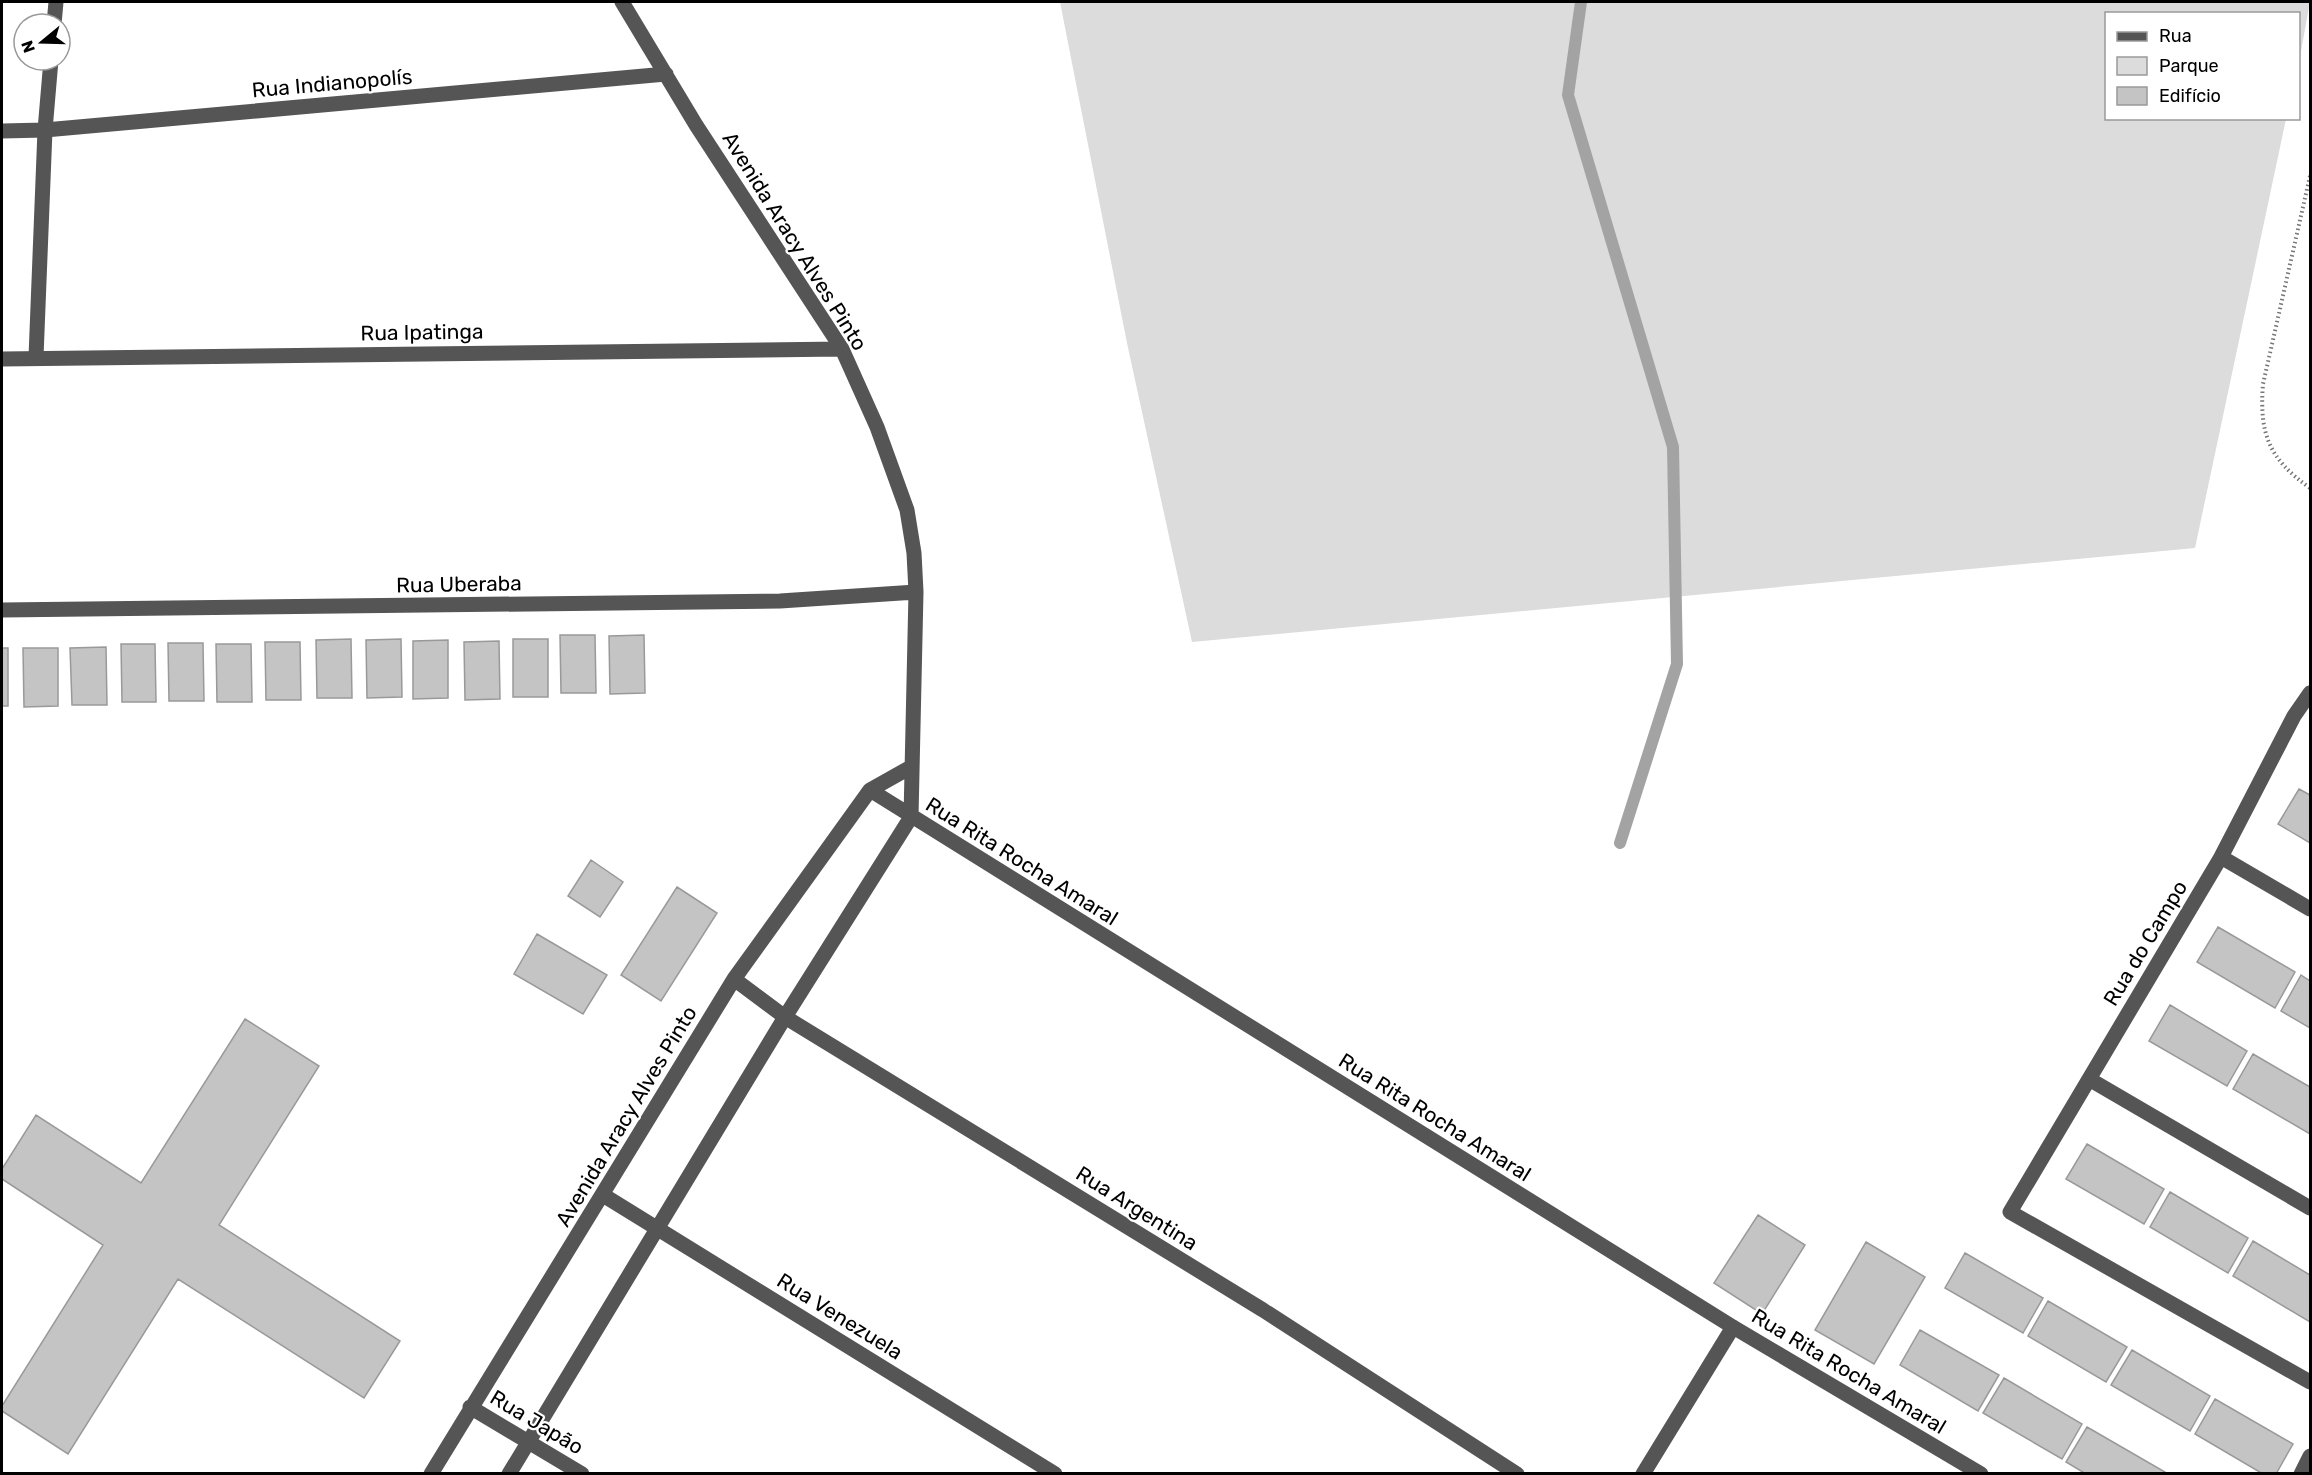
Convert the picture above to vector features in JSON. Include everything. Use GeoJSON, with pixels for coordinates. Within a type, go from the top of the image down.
{"type":"FeatureCollection","features":[{"type":"Feature","properties":{"kind":"street","name":"Avenida Aracy Alves Pinto"},"geometry":{"type":"LineString","coordinates":[[622,2],[842,349],[877,427],[907,510],[914,553],[916,591],[911,817]]}},
{"type":"Feature","properties":{"kind":"street"},"geometry":{"type":"LineString","coordinates":[[36,357],[45,130],[50,72]]}},
{"type":"Feature","properties":{"kind":"street","name":"Rua Indianopolís"},"geometry":{"type":"LineString","coordinates":[[2,131],[45,130],[666,74]]}},
{"type":"Feature","properties":{"kind":"street","name":"Rua Ipatinga"},"geometry":{"type":"LineString","coordinates":[[2,358],[842,349]]}},
{"type":"Feature","properties":{"kind":"street","name":"Rua Uberaba"},"geometry":{"type":"LineString","coordinates":[[2,610],[780,601],[916,591]]}},
{"type":"Feature","properties":{"kind":"street","name":"Rua do Campo"},"geometry":{"type":"LineString","coordinates":[[2310,693],[2294,716],[2221,857],[2010,1212],[2310,1382]]}},
{"type":"Feature","properties":{"kind":"street"},"geometry":{"type":"LineString","coordinates":[[870,790],[911,767]]}},
{"type":"Feature","properties":{"kind":"street","name":"Avenida Aracy Alves Pinto"},"geometry":{"type":"LineString","coordinates":[[431,1473],[734,979],[870,790]]}},
{"type":"Feature","properties":{"kind":"street","name":"Rua Rita Rocha Amaral"},"geometry":{"type":"LineString","coordinates":[[870,790],[1733,1327],[1982,1473]]}},
{"type":"Feature","properties":{"kind":"street"},"geometry":{"type":"LineString","coordinates":[[508,1473],[786,1017],[911,817]]}},
{"type":"Feature","properties":{"kind":"street"},"geometry":{"type":"LineString","coordinates":[[2221,857],[2310,909]]}},
{"type":"Feature","properties":{"kind":"street","name":"Rua Argentina"},"geometry":{"type":"LineString","coordinates":[[734,979],[786,1017],[1263,1310],[1517,1473]]}},
{"type":"Feature","properties":{"kind":"street"},"geometry":{"type":"LineString","coordinates":[[2089,1079],[2310,1209]]}},
{"type":"Feature","properties":{"kind":"street","name":"Rua Venezuela"},"geometry":{"type":"LineString","coordinates":[[603,1195],[1055,1473]]}},
{"type":"Feature","properties":{"kind":"street"},"geometry":{"type":"LineString","coordinates":[[1643,1473],[1733,1327]]}},
{"type":"Feature","properties":{"kind":"street","name":"Rua Japão"},"geometry":{"type":"LineString","coordinates":[[470,1407],[582,1473]]}},
{"type":"Feature","properties":{"kind":"street"},"geometry":{"type":"LineString","coordinates":[[2301,1473],[2310,1456]]}},
{"type":"Feature","properties":{"kind":"path"},"geometry":{"type":"LineString","coordinates":[[2310,176],[2263,384],[2261,410],[2263,431],[2272,449],[2294,477],[2310,488]]}},
{"type":"Feature","properties":{"kind":"green space"},"geometry":{"type":"Polygon","coordinates":[[[1060,2],[2310,2],[2300,57],[2300,12],[2105,12],[2105,120],[2286,120],[2195,548],[1192,642],[1127,343],[1060,2]]]}},
{"type":"Feature","properties":{"kind":"building"},"geometry":{"type":"Polygon","coordinates":[[[560,635],[595,635],[596,693],[561,693],[560,635]]]}},
{"type":"Feature","properties":{"kind":"building"},"geometry":{"type":"Polygon","coordinates":[[[644,635],[645,693],[610,694],[609,636],[644,635]]]}},
{"type":"Feature","properties":{"kind":"building"},"geometry":{"type":"Polygon","coordinates":[[[351,639],[352,698],[317,698],[316,640],[351,639]]]}},
{"type":"Feature","properties":{"kind":"building"},"geometry":{"type":"Polygon","coordinates":[[[401,639],[402,697],[367,698],[366,640],[401,639]]]}},
{"type":"Feature","properties":{"kind":"building"},"geometry":{"type":"Polygon","coordinates":[[[513,639],[548,639],[548,697],[513,697],[513,639]]]}},
{"type":"Feature","properties":{"kind":"building"},"geometry":{"type":"Polygon","coordinates":[[[448,640],[448,698],[413,699],[413,641],[448,640]]]}},
{"type":"Feature","properties":{"kind":"building"},"geometry":{"type":"Polygon","coordinates":[[[499,641],[500,699],[465,700],[464,642],[499,641]]]}},
{"type":"Feature","properties":{"kind":"building"},"geometry":{"type":"Polygon","coordinates":[[[265,642],[300,642],[301,700],[266,700],[265,642]]]}},
{"type":"Feature","properties":{"kind":"building"},"geometry":{"type":"Polygon","coordinates":[[[168,643],[203,643],[204,701],[169,701],[168,643]]]}},
{"type":"Feature","properties":{"kind":"building"},"geometry":{"type":"Polygon","coordinates":[[[121,644],[155,644],[156,702],[122,702],[121,644]]]}},
{"type":"Feature","properties":{"kind":"building"},"geometry":{"type":"Polygon","coordinates":[[[216,644],[251,644],[252,702],[217,702],[216,644]]]}},
{"type":"Feature","properties":{"kind":"building"},"geometry":{"type":"Polygon","coordinates":[[[106,647],[107,705],[72,705],[70,648],[106,647]]]}},
{"type":"Feature","properties":{"kind":"building"},"geometry":{"type":"Polygon","coordinates":[[[2,648],[8,648],[8,706],[2,706],[2,648]]]}},
{"type":"Feature","properties":{"kind":"building"},"geometry":{"type":"Polygon","coordinates":[[[23,648],[58,648],[58,706],[24,707],[23,648]]]}},
{"type":"Feature","properties":{"kind":"building"},"geometry":{"type":"Polygon","coordinates":[[[2299,789],[2310,795],[2310,843],[2278,824],[2299,789]]]}},
{"type":"Feature","properties":{"kind":"building"},"geometry":{"type":"Polygon","coordinates":[[[591,860],[623,882],[600,917],[568,896],[591,860]]]}},
{"type":"Feature","properties":{"kind":"building"},"geometry":{"type":"Polygon","coordinates":[[[677,887],[717,913],[661,1001],[621,975],[677,887]]]}},
{"type":"Feature","properties":{"kind":"building"},"geometry":{"type":"Polygon","coordinates":[[[2218,927],[2295,972],[2275,1008],[2197,962],[2218,927]]]}},
{"type":"Feature","properties":{"kind":"building"},"geometry":{"type":"Polygon","coordinates":[[[537,934],[607,975],[583,1014],[514,974],[537,934]]]}},
{"type":"Feature","properties":{"kind":"building"},"geometry":{"type":"Polygon","coordinates":[[[2301,975],[2310,981],[2310,1028],[2281,1011],[2301,975]]]}},
{"type":"Feature","properties":{"kind":"building"},"geometry":{"type":"Polygon","coordinates":[[[2170,1005],[2247,1051],[2227,1086],[2149,1041],[2170,1005]]]}},
{"type":"Feature","properties":{"kind":"building"},"geometry":{"type":"Polygon","coordinates":[[[245,1019],[319,1066],[219,1225],[400,1341],[364,1398],[178,1279],[68,1454],[2,1411],[2,1406],[103,1245],[2,1179],[2,1169],[36,1115],[141,1183],[245,1019]]]}},
{"type":"Feature","properties":{"kind":"building"},"geometry":{"type":"Polygon","coordinates":[[[2253,1054],[2310,1087],[2310,1134],[2233,1089],[2253,1054]]]}},
{"type":"Feature","properties":{"kind":"building"},"geometry":{"type":"Polygon","coordinates":[[[2087,1144],[2164,1189],[2144,1224],[2066,1179],[2087,1144]]]}},
{"type":"Feature","properties":{"kind":"building"},"geometry":{"type":"Polygon","coordinates":[[[2170,1192],[2248,1238],[2228,1273],[2150,1227],[2170,1192]]]}},
{"type":"Feature","properties":{"kind":"building"},"geometry":{"type":"Polygon","coordinates":[[[1758,1215],[1805,1245],[1762,1314],[1714,1283],[1758,1215]]]}},
{"type":"Feature","properties":{"kind":"building"},"geometry":{"type":"Polygon","coordinates":[[[2253,1241],[2310,1275],[2310,1322],[2233,1276],[2253,1241]]]}},
{"type":"Feature","properties":{"kind":"building"},"geometry":{"type":"Polygon","coordinates":[[[1866,1242],[1925,1277],[1874,1364],[1815,1330],[1866,1242]]]}},
{"type":"Feature","properties":{"kind":"building"},"geometry":{"type":"Polygon","coordinates":[[[1965,1253],[2043,1298],[2023,1333],[1945,1288],[1965,1253]]]}},
{"type":"Feature","properties":{"kind":"building"},"geometry":{"type":"Polygon","coordinates":[[[2048,1301],[2127,1347],[2106,1382],[2028,1336],[2048,1301]]]}},
{"type":"Feature","properties":{"kind":"building"},"geometry":{"type":"Polygon","coordinates":[[[1920,1330],[1999,1375],[1978,1411],[1900,1365],[1920,1330]]]}},
{"type":"Feature","properties":{"kind":"building"},"geometry":{"type":"Polygon","coordinates":[[[2132,1350],[2210,1396],[2190,1431],[2111,1385],[2132,1350]]]}},
{"type":"Feature","properties":{"kind":"building"},"geometry":{"type":"Polygon","coordinates":[[[2004,1378],[2082,1424],[2062,1459],[1983,1413],[2004,1378]]]}},
{"type":"Feature","properties":{"kind":"building"},"geometry":{"type":"Polygon","coordinates":[[[2215,1399],[2293,1444],[2276,1474],[2263,1474],[2195,1434],[2215,1399]]]}},
{"type":"Feature","properties":{"kind":"building"},"geometry":{"type":"Polygon","coordinates":[[[2087,1427],[2165,1472],[2164,1474],[2086,1474],[2066,1462],[2087,1427]]]}},
{"type":"Feature","properties":{"kind":"waterway"},"geometry":{"type":"LineString","coordinates":[[1581,2],[1568,95],[1673,447],[1677,664],[1620,843]]}}]}
